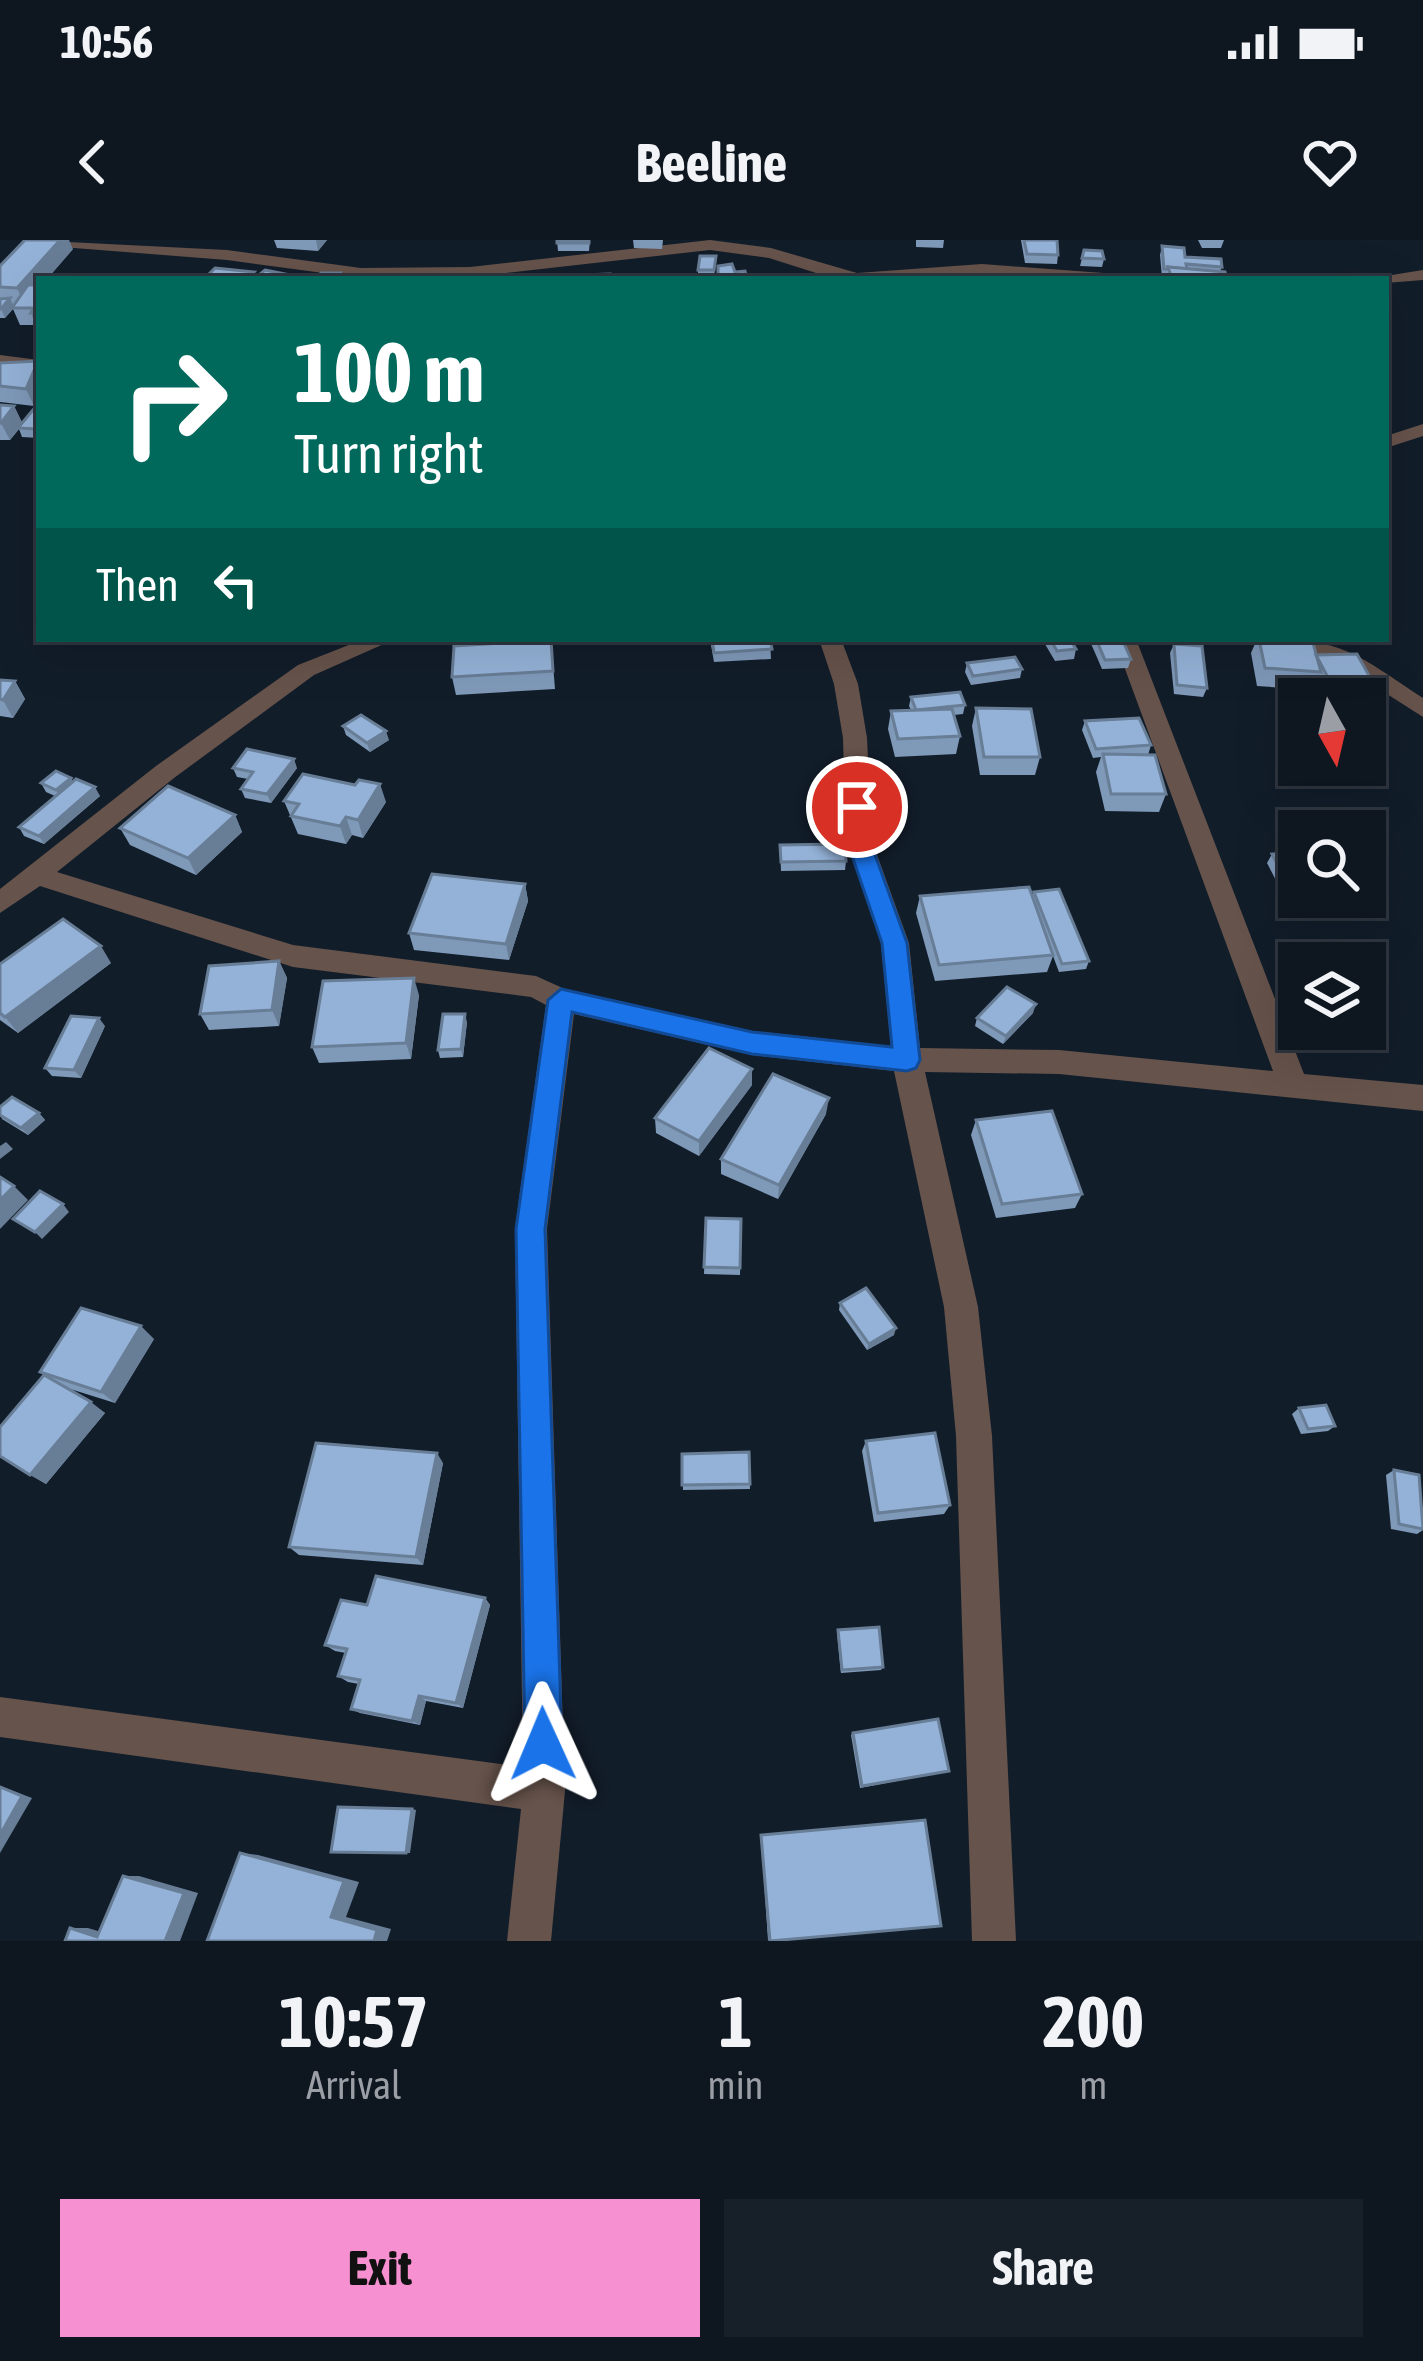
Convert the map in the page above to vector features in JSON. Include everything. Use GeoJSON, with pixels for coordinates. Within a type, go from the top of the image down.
{"type":"FeatureCollection","features":[{"type":"Feature","properties":{"kind":"street"},"geometry":{"type":"LineString","coordinates":[[36,240],[227,255],[341,272],[527,272],[710,245],[771,253],[842,276]]}},
{"type":"Feature","properties":{"kind":"street"},"geometry":{"type":"LineString","coordinates":[[527,272],[540,240]]}},
{"type":"Feature","properties":{"kind":"street"},"geometry":{"type":"LineString","coordinates":[[878,276],[982,269],[1076,276]]}},
{"type":"Feature","properties":{"kind":"street"},"geometry":{"type":"LineString","coordinates":[[1389,278],[1423,274]]}},
{"type":"Feature","properties":{"kind":"street"},"geometry":{"type":"LineString","coordinates":[[0,360],[36,365]]}},
{"type":"Feature","properties":{"kind":"street"},"geometry":{"type":"LineString","coordinates":[[1389,441],[1423,430]]}},
{"type":"Feature","properties":{"kind":"street"},"geometry":{"type":"LineString","coordinates":[[0,903],[165,772],[306,670],[376,642]]}},
{"type":"Feature","properties":{"kind":"street"},"geometry":{"type":"LineString","coordinates":[[831,642],[846,684],[855,738],[859,841],[895,943],[907,1060],[961,1307],[972,1415],[994,1941]]}},
{"type":"Feature","properties":{"kind":"street"},"geometry":{"type":"LineString","coordinates":[[1126,642],[1292,1085]]}},
{"type":"Feature","properties":{"kind":"street"},"geometry":{"type":"LineString","coordinates":[[1287,642],[1336,651],[1423,709]]}},
{"type":"Feature","properties":{"kind":"street"},"geometry":{"type":"LineString","coordinates":[[36,875],[293,956],[536,987],[561,1000],[752,1043],[907,1060],[1059,1062],[1423,1098]]}},
{"type":"Feature","properties":{"kind":"street"},"geometry":{"type":"LineString","coordinates":[[529,1941],[544,1790],[531,1229],[561,1000]]}},
{"type":"Feature","properties":{"kind":"street"},"geometry":{"type":"LineString","coordinates":[[0,1717],[544,1790]]}},
{"type":"Feature","properties":{"kind":"building"},"geometry":{"type":"Polygon","coordinates":[[[25,240],[60,240],[17,288],[0,287],[0,266],[25,240]]]}},
{"type":"Feature","properties":{"kind":"building"},"geometry":{"type":"Polygon","coordinates":[[[589,240],[589,243],[557,243],[589,240]]]}},
{"type":"Feature","properties":{"kind":"building"},"geometry":{"type":"Polygon","coordinates":[[[1024,240],[1057,240],[1058,255],[1027,254],[1024,240]]]}},
{"type":"Feature","properties":{"kind":"building"},"geometry":{"type":"Polygon","coordinates":[[[1162,246],[1184,248],[1185,257],[1221,259],[1222,267],[1186,264],[1187,269],[1164,269],[1162,246]]]}},
{"type":"Feature","properties":{"kind":"building"},"geometry":{"type":"Polygon","coordinates":[[[1084,250],[1102,251],[1104,259],[1082,258],[1084,250]]]}},
{"type":"Feature","properties":{"kind":"building"},"geometry":{"type":"Polygon","coordinates":[[[700,256],[716,256],[714,270],[698,270],[700,256]]]}},
{"type":"Feature","properties":{"kind":"building"},"geometry":{"type":"Polygon","coordinates":[[[732,264],[735,272],[745,271],[746,276],[718,276],[718,266],[732,264]]]}},
{"type":"Feature","properties":{"kind":"building"},"geometry":{"type":"Polygon","coordinates":[[[1168,267],[1225,272],[1226,276],[1171,276],[1168,267]]]}},
{"type":"Feature","properties":{"kind":"building"},"geometry":{"type":"Polygon","coordinates":[[[215,268],[254,272],[250,276],[207,276],[215,268]]]}},
{"type":"Feature","properties":{"kind":"building"},"geometry":{"type":"Polygon","coordinates":[[[265,270],[295,276],[258,276],[265,270]]]}},
{"type":"Feature","properties":{"kind":"building"},"geometry":{"type":"Polygon","coordinates":[[[28,285],[36,285],[36,312],[31,313],[34,308],[12,308],[28,285]]]}},
{"type":"Feature","properties":{"kind":"building"},"geometry":{"type":"Polygon","coordinates":[[[36,361],[26,389],[0,386],[0,363],[36,361]]]}},
{"type":"Feature","properties":{"kind":"building"},"geometry":{"type":"Polygon","coordinates":[[[0,405],[14,406],[1,423],[0,422],[0,405]]]}},
{"type":"Feature","properties":{"kind":"building"},"geometry":{"type":"Polygon","coordinates":[[[36,406],[36,429],[18,428],[36,406]]]}},
{"type":"Feature","properties":{"kind":"building"},"geometry":{"type":"Polygon","coordinates":[[[551,642],[553,671],[452,677],[454,646],[551,642]]]}},
{"type":"Feature","properties":{"kind":"building"},"geometry":{"type":"Polygon","coordinates":[[[712,642],[771,642],[772,649],[714,653],[712,642]]]}},
{"type":"Feature","properties":{"kind":"building"},"geometry":{"type":"Polygon","coordinates":[[[1052,642],[1072,642],[1076,649],[1057,651],[1052,642]]]}},
{"type":"Feature","properties":{"kind":"building"},"geometry":{"type":"Polygon","coordinates":[[[1097,642],[1123,642],[1131,659],[1105,660],[1097,642]]]}},
{"type":"Feature","properties":{"kind":"building"},"geometry":{"type":"Polygon","coordinates":[[[1260,642],[1313,642],[1321,672],[1265,668],[1260,642]]]}},
{"type":"Feature","properties":{"kind":"building"},"geometry":{"type":"Polygon","coordinates":[[[1174,644],[1202,646],[1207,688],[1177,685],[1174,644]]]}},
{"type":"Feature","properties":{"kind":"building"},"geometry":{"type":"Polygon","coordinates":[[[1357,654],[1370,678],[1328,678],[1316,655],[1357,654]]]}},
{"type":"Feature","properties":{"kind":"building"},"geometry":{"type":"Polygon","coordinates":[[[1015,657],[1022,669],[973,676],[967,663],[1015,657]]]}},
{"type":"Feature","properties":{"kind":"building"},"geometry":{"type":"Polygon","coordinates":[[[0,680],[15,681],[3,700],[0,699],[0,680]]]}},
{"type":"Feature","properties":{"kind":"building"},"geometry":{"type":"Polygon","coordinates":[[[960,692],[965,705],[916,710],[911,697],[960,692]]]}},
{"type":"Feature","properties":{"kind":"building"},"geometry":{"type":"Polygon","coordinates":[[[976,708],[1031,709],[1040,757],[984,757],[976,708]]]}},
{"type":"Feature","properties":{"kind":"building"},"geometry":{"type":"Polygon","coordinates":[[[952,709],[960,736],[898,739],[891,711],[952,709]]]}},
{"type":"Feature","properties":{"kind":"building"},"geometry":{"type":"Polygon","coordinates":[[[361,715],[386,731],[367,743],[343,726],[361,715]]]}},
{"type":"Feature","properties":{"kind":"building"},"geometry":{"type":"Polygon","coordinates":[[[1139,718],[1151,745],[1096,749],[1085,721],[1139,718]]]}},
{"type":"Feature","properties":{"kind":"building"},"geometry":{"type":"Polygon","coordinates":[[[247,749],[294,759],[267,794],[241,789],[253,772],[233,768],[247,749]]]}},
{"type":"Feature","properties":{"kind":"building"},"geometry":{"type":"Polygon","coordinates":[[[1103,754],[1155,755],[1166,794],[1111,794],[1103,754]]]}},
{"type":"Feature","properties":{"kind":"building"},"geometry":{"type":"Polygon","coordinates":[[[56,771],[71,778],[56,790],[41,783],[56,771]]]}},
{"type":"Feature","properties":{"kind":"building"},"geometry":{"type":"Polygon","coordinates":[[[303,774],[355,785],[359,780],[380,784],[358,820],[346,817],[340,826],[291,816],[299,804],[284,801],[303,774]]]}},
{"type":"Feature","properties":{"kind":"building"},"geometry":{"type":"Polygon","coordinates":[[[76,779],[95,787],[39,836],[19,827],[76,779]]]}},
{"type":"Feature","properties":{"kind":"building"},"geometry":{"type":"Polygon","coordinates":[[[168,786],[235,815],[188,858],[120,828],[168,786]]]}},
{"type":"Feature","properties":{"kind":"building"},"geometry":{"type":"Polygon","coordinates":[[[845,844],[846,861],[781,862],[780,845],[845,844]]]}},
{"type":"Feature","properties":{"kind":"building"},"geometry":{"type":"Polygon","coordinates":[[[432,874],[525,884],[506,944],[409,933],[432,874]]]}},
{"type":"Feature","properties":{"kind":"building"},"geometry":{"type":"Polygon","coordinates":[[[1029,887],[1053,955],[939,965],[920,896],[1029,887]]]}},
{"type":"Feature","properties":{"kind":"building"},"geometry":{"type":"Polygon","coordinates":[[[1059,889],[1089,961],[1062,964],[1034,892],[1059,889]]]}},
{"type":"Feature","properties":{"kind":"building"},"geometry":{"type":"Polygon","coordinates":[[[63,919],[101,946],[5,1017],[0,1013],[0,964],[63,919]]]}},
{"type":"Feature","properties":{"kind":"building"},"geometry":{"type":"Polygon","coordinates":[[[279,961],[272,1010],[200,1014],[209,966],[279,961]]]}},
{"type":"Feature","properties":{"kind":"building"},"geometry":{"type":"Polygon","coordinates":[[[414,978],[406,1043],[312,1047],[323,981],[414,978]]]}},
{"type":"Feature","properties":{"kind":"building"},"geometry":{"type":"Polygon","coordinates":[[[1007,987],[1036,1004],[1006,1036],[977,1018],[1007,987]]]}},
{"type":"Feature","properties":{"kind":"building"},"geometry":{"type":"Polygon","coordinates":[[[443,1014],[465,1014],[461,1049],[438,1050],[443,1014]]]}},
{"type":"Feature","properties":{"kind":"building"},"geometry":{"type":"Polygon","coordinates":[[[71,1016],[99,1018],[74,1070],[45,1068],[71,1016]]]}},
{"type":"Feature","properties":{"kind":"building"},"geometry":{"type":"Polygon","coordinates":[[[709,1048],[752,1069],[699,1141],[655,1118],[709,1048]]]}},
{"type":"Feature","properties":{"kind":"building"},"geometry":{"type":"Polygon","coordinates":[[[773,1074],[829,1098],[779,1185],[721,1159],[773,1074]]]}},
{"type":"Feature","properties":{"kind":"building"},"geometry":{"type":"Polygon","coordinates":[[[12,1097],[39,1113],[21,1128],[0,1115],[0,1107],[12,1097]]]}},
{"type":"Feature","properties":{"kind":"building"},"geometry":{"type":"Polygon","coordinates":[[[1052,1111],[1082,1194],[1002,1204],[976,1120],[1052,1111]]]}},
{"type":"Feature","properties":{"kind":"building"},"geometry":{"type":"Polygon","coordinates":[[[0,1177],[14,1186],[0,1200],[0,1177]]]}},
{"type":"Feature","properties":{"kind":"building"},"geometry":{"type":"Polygon","coordinates":[[[40,1191],[63,1204],[35,1232],[13,1219],[40,1191]]]}},
{"type":"Feature","properties":{"kind":"building"},"geometry":{"type":"Polygon","coordinates":[[[706,1218],[741,1219],[740,1268],[704,1267],[706,1218]]]}},
{"type":"Feature","properties":{"kind":"building"},"geometry":{"type":"Polygon","coordinates":[[[866,1288],[896,1328],[869,1344],[840,1303],[866,1288]]]}},
{"type":"Feature","properties":{"kind":"building"},"geometry":{"type":"Polygon","coordinates":[[[81,1308],[141,1326],[101,1392],[40,1372],[81,1308]]]}},
{"type":"Feature","properties":{"kind":"building"},"geometry":{"type":"Polygon","coordinates":[[[44,1375],[91,1402],[30,1475],[0,1456],[0,1427],[44,1375]]]}},
{"type":"Feature","properties":{"kind":"building"},"geometry":{"type":"Polygon","coordinates":[[[1326,1405],[1335,1426],[1308,1429],[1299,1408],[1326,1405]]]}},
{"type":"Feature","properties":{"kind":"building"},"geometry":{"type":"Polygon","coordinates":[[[935,1433],[950,1505],[878,1513],[866,1441],[935,1433]]]}},
{"type":"Feature","properties":{"kind":"building"},"geometry":{"type":"Polygon","coordinates":[[[316,1443],[437,1453],[416,1557],[289,1547],[316,1443]]]}},
{"type":"Feature","properties":{"kind":"building"},"geometry":{"type":"Polygon","coordinates":[[[749,1452],[750,1484],[682,1485],[682,1454],[749,1452]]]}},
{"type":"Feature","properties":{"kind":"building"},"geometry":{"type":"Polygon","coordinates":[[[1394,1470],[1419,1475],[1423,1529],[1399,1524],[1394,1470]]]}},
{"type":"Feature","properties":{"kind":"building"},"geometry":{"type":"Polygon","coordinates":[[[376,1576],[485,1598],[456,1703],[419,1696],[412,1721],[351,1709],[360,1680],[338,1676],[347,1649],[325,1645],[341,1600],[367,1605],[376,1576]]]}},
{"type":"Feature","properties":{"kind":"building"},"geometry":{"type":"Polygon","coordinates":[[[879,1627],[883,1667],[842,1670],[838,1630],[879,1627]]]}},
{"type":"Feature","properties":{"kind":"building"},"geometry":{"type":"Polygon","coordinates":[[[938,1719],[949,1771],[862,1786],[853,1733],[938,1719]]]}},
{"type":"Feature","properties":{"kind":"building"},"geometry":{"type":"Polygon","coordinates":[[[0,1787],[22,1796],[0,1835],[0,1787]]]}},
{"type":"Feature","properties":{"kind":"building"},"geometry":{"type":"Polygon","coordinates":[[[338,1807],[412,1809],[406,1853],[331,1852],[338,1807]]]}},
{"type":"Feature","properties":{"kind":"building"},"geometry":{"type":"Polygon","coordinates":[[[925,1820],[941,1926],[770,1941],[761,1835],[925,1820]]]}},
{"type":"Feature","properties":{"kind":"building"},"geometry":{"type":"Polygon","coordinates":[[[240,1853],[344,1881],[331,1917],[377,1930],[374,1941],[207,1941],[240,1853]]]}},
{"type":"Feature","properties":{"kind":"building"},"geometry":{"type":"Polygon","coordinates":[[[123,1876],[184,1893],[165,1941],[65,1941],[70,1928],[97,1937],[123,1876]]]}},
{"type":"Feature","properties":{"kind":"route"},"geometry":{"type":"LineString","coordinates":[[543,1744],[531,1229],[561,1000],[752,1043],[907,1060],[895,943],[859,841],[857,807]]}}]}
